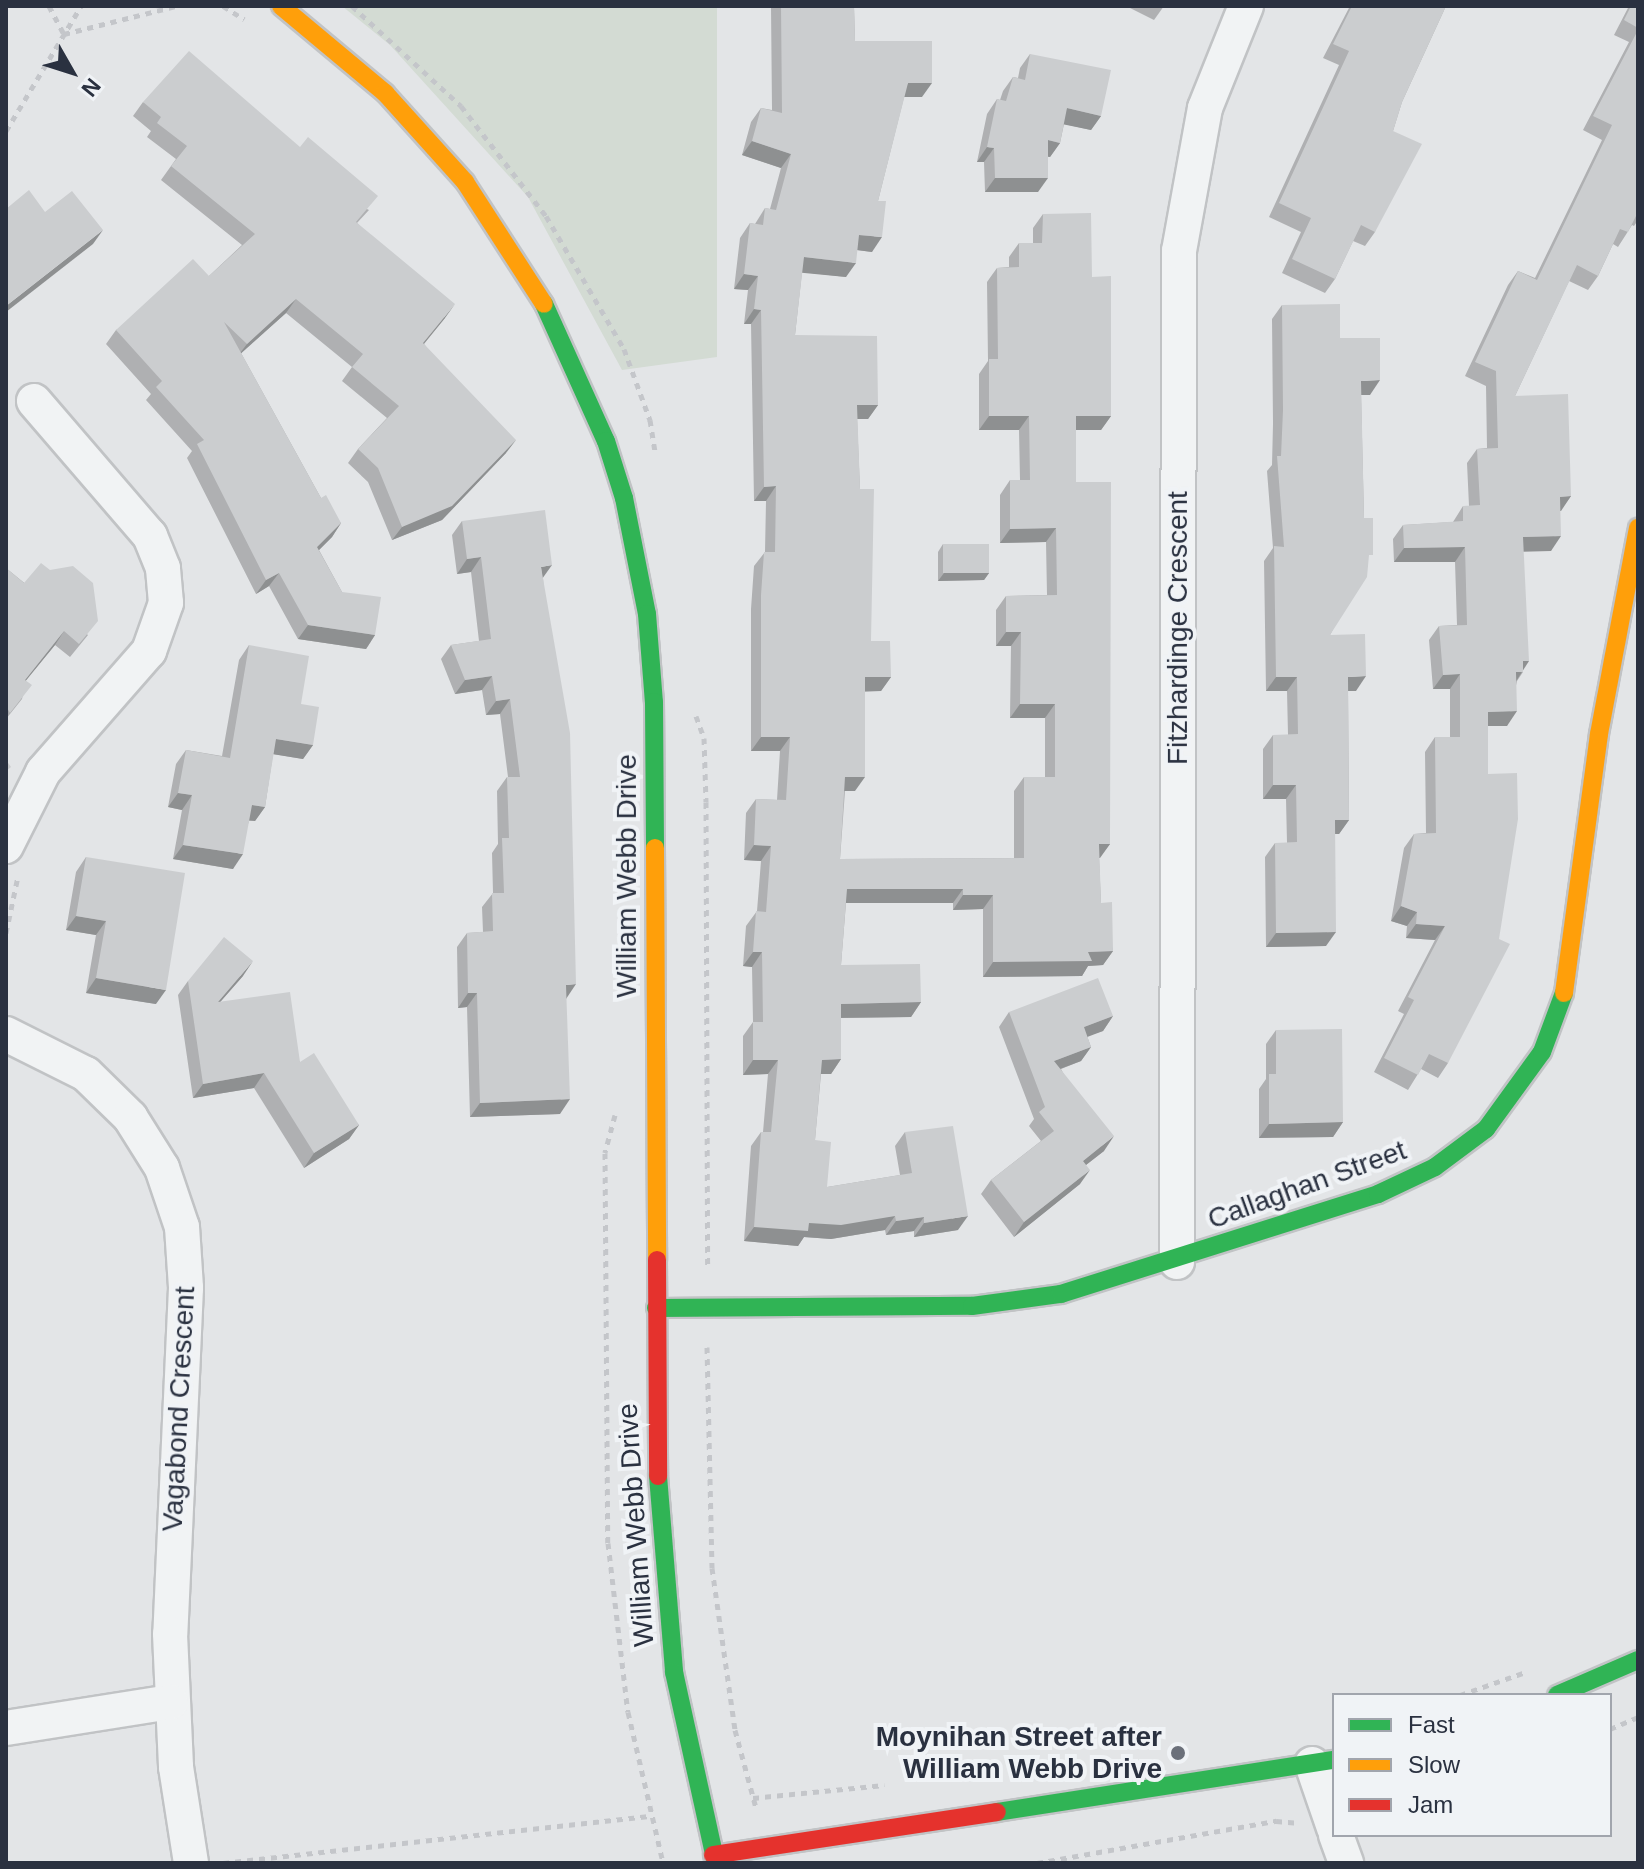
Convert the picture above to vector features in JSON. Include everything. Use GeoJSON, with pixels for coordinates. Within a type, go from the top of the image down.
{"type":"FeatureCollection","features":[{"type":"Feature","properties":{"kind":"street","name":"William Webb Drive"},"geometry":{"type":"LineString","coordinates":[[281,6],[385,93],[446,159],[500,229],[579,372],[624,498],[647,614],[654,702],[656,1308],[664,1590],[689,1752],[714,1859]]}},
{"type":"Feature","properties":{"kind":"street","name":"Fitzhardinge Crescent"},"geometry":{"type":"LineString","coordinates":[[1177,1262],[1179,251],[1205,108],[1246,6]]}},
{"type":"Feature","properties":{"kind":"street"},"geometry":{"type":"LineString","coordinates":[[13,859],[43,772],[149,651],[166,603],[163,568],[150,536],[34,401]]}},
{"type":"Feature","properties":{"kind":"street","name":"Callaghan Street"},"geometry":{"type":"LineString","coordinates":[[656,1308],[972,1306],[1061,1294],[1177,1262],[1378,1194],[1435,1167],[1486,1129],[1542,1052],[1570,961],[1599,734],[1638,528]]}},
{"type":"Feature","properties":{"kind":"street","name":"Vagabond Crescent"},"geometry":{"type":"LineString","coordinates":[[6,1034],[86,1074],[130,1117],[162,1168],[182,1227],[186,1288],[171,1566],[171,1702],[191,1863]]}},
{"type":"Feature","properties":{"kind":"street"},"geometry":{"type":"LineString","coordinates":[[1562,1693],[1638,1660]]}},
{"type":"Feature","properties":{"kind":"street"},"geometry":{"type":"LineString","coordinates":[[6,1728],[171,1702]]}},
{"type":"Feature","properties":{"kind":"street"},"geometry":{"type":"LineString","coordinates":[[714,1859],[1323,1762],[1332,1816]]}},
{"type":"Feature","properties":{"kind":"street"},"geometry":{"type":"LineString","coordinates":[[1337,1837],[1346,1863]]}},
{"type":"Feature","properties":{"kind":"path"},"geometry":{"type":"LineString","coordinates":[[49,6],[64,34]]}},
{"type":"Feature","properties":{"kind":"path"},"geometry":{"type":"LineString","coordinates":[[6,131],[81,6]]}},
{"type":"Feature","properties":{"kind":"path"},"geometry":{"type":"LineString","coordinates":[[64,34],[176,6]]}},
{"type":"Feature","properties":{"kind":"path"},"geometry":{"type":"LineString","coordinates":[[223,6],[249,23]]}},
{"type":"Feature","properties":{"kind":"path"},"geometry":{"type":"LineString","coordinates":[[693,703],[704,738],[706,802],[712,1568],[747,1778]]}},
{"type":"Feature","properties":{"kind":"path"},"geometry":{"type":"LineString","coordinates":[[6,933],[13,859]]}},
{"type":"Feature","properties":{"kind":"path"},"geometry":{"type":"LineString","coordinates":[[623,1102],[612,1122],[605,1153],[607,1512],[628,1712],[663,1863]]}},
{"type":"Feature","properties":{"kind":"path"},"geometry":{"type":"LineString","coordinates":[[1612,1728],[1638,1717]]}},
{"type":"Feature","properties":{"kind":"path"},"geometry":{"type":"LineString","coordinates":[[219,1863],[651,1816]]}},
{"type":"Feature","properties":{"kind":"path"},"geometry":{"type":"LineString","coordinates":[[1037,1863],[1276,1821],[1332,1828]]}},
{"type":"Feature","properties":{"kind":"shaded area"},"geometry":{"type":"Polygon","coordinates":[[[342,6],[717,6],[717,357],[622,370],[528,197],[390,45],[342,6]]]}},
{"type":"Feature","properties":{"kind":"building"},"geometry":{"type":"Polygon","coordinates":[[[781,6],[854,6],[855,41],[932,41],[932,83],[908,83],[878,201],[886,201],[882,237],[859,235],[856,263],[804,257],[795,335],[877,336],[878,405],[857,405],[860,489],[874,489],[871,641],[890,641],[891,677],[865,677],[865,777],[845,777],[840,859],[1024,858],[1024,777],[1055,777],[1055,704],[1020,704],[1021,632],[1006,632],[1006,596],[1057,595],[1056,528],[1010,529],[1010,480],[1030,480],[1029,416],[989,416],[989,359],[998,359],[997,268],[1019,267],[1019,243],[1042,243],[1043,214],[1091,213],[1092,277],[1111,276],[1111,416],[1076,416],[1076,482],[1111,482],[1110,844],[1099,844],[1101,903],[1112,902],[1113,951],[1088,952],[1092,961],[993,962],[993,895],[963,895],[963,889],[847,889],[841,965],[920,964],[921,1002],[841,1004],[841,1059],[822,1060],[815,1140],[831,1142],[827,1187],[912,1173],[905,1132],[953,1126],[968,1216],[924,1223],[924,1217],[896,1221],[895,1216],[841,1225],[809,1223],[808,1231],[754,1227],[761,1132],[771,1132],[778,1060],[753,1060],[753,1022],[763,1022],[762,952],[753,952],[756,911],[766,912],[771,846],[754,845],[756,799],[786,800],[790,737],[761,737],[761,595],[764,552],[775,552],[776,486],[764,487],[761,310],[754,309],[758,276],[744,274],[750,223],[763,225],[765,208],[776,210],[791,154],[752,141],[761,108],[782,113],[781,6]]]}},
{"type":"Feature","properties":{"kind":"building"},"geometry":{"type":"Polygon","coordinates":[[[1352,6],[1446,6],[1402,102],[1393,131],[1422,144],[1375,232],[1361,225],[1335,279],[1292,259],[1311,218],[1279,203],[1349,51],[1333,44],[1352,6]]]}},
{"type":"Feature","properties":{"kind":"building"},"geometry":{"type":"Polygon","coordinates":[[[1631,6],[1638,6],[1638,28],[1624,20],[1631,6]]]}},
{"type":"Feature","properties":{"kind":"building"},"geometry":{"type":"Polygon","coordinates":[[[1638,30],[1638,212],[1628,232],[1620,229],[1598,276],[1577,265],[1515,396],[1568,394],[1571,496],[1560,497],[1561,536],[1523,537],[1529,661],[1523,661],[1523,672],[1516,672],[1517,711],[1488,712],[1488,774],[1517,773],[1518,819],[1499,939],[1510,944],[1448,1063],[1429,1054],[1418,1075],[1384,1058],[1414,1000],[1408,997],[1445,926],[1416,924],[1417,912],[1401,906],[1414,834],[1436,833],[1435,737],[1460,737],[1460,674],[1443,675],[1439,626],[1467,625],[1465,547],[1404,548],[1403,525],[1463,521],[1463,506],[1480,505],[1477,449],[1498,448],[1496,371],[1475,362],[1518,271],[1537,280],[1612,125],[1593,116],[1638,30]]]}},
{"type":"Feature","properties":{"kind":"building"},"geometry":{"type":"Polygon","coordinates":[[[189,51],[300,147],[308,137],[378,196],[356,222],[455,304],[423,343],[516,440],[452,506],[402,527],[378,468],[358,449],[399,406],[352,367],[363,354],[296,299],[247,344],[224,322],[321,498],[326,495],[341,523],[317,547],[342,592],[381,597],[375,635],[308,625],[279,573],[266,580],[197,444],[204,440],[156,387],[162,381],[116,330],[193,259],[209,276],[255,234],[171,166],[187,146],[157,123],[161,117],[143,102],[189,51]]]}},
{"type":"Feature","properties":{"kind":"building"},"geometry":{"type":"Polygon","coordinates":[[[1030,54],[1111,70],[1101,116],[1067,108],[1060,143],[1048,140],[1048,178],[995,178],[994,148],[987,147],[997,99],[1006,101],[1013,77],[1025,80],[1030,54]]]}},
{"type":"Feature","properties":{"kind":"building"},"geometry":{"type":"Polygon","coordinates":[[[29,190],[45,212],[72,191],[103,230],[6,306],[6,209],[29,190]]]}},
{"type":"Feature","properties":{"kind":"building"},"geometry":{"type":"Polygon","coordinates":[[[1340,304],[1340,338],[1380,338],[1380,380],[1361,381],[1364,518],[1373,518],[1373,555],[1369,555],[1367,577],[1330,635],[1365,634],[1366,676],[1348,677],[1349,820],[1335,820],[1336,932],[1276,933],[1275,843],[1297,842],[1296,785],[1273,785],[1273,735],[1298,734],[1297,677],[1276,677],[1274,546],[1284,547],[1277,456],[1281,456],[1283,410],[1282,305],[1340,304]]]}},
{"type":"Feature","properties":{"kind":"building"},"geometry":{"type":"Polygon","coordinates":[[[545,510],[552,565],[541,567],[570,733],[576,984],[566,985],[570,1099],[480,1103],[477,993],[468,993],[467,933],[493,931],[492,893],[504,893],[502,838],[509,838],[507,777],[520,777],[510,699],[496,701],[492,676],[465,680],[451,645],[491,639],[481,557],[467,559],[462,521],[545,510]]]}},
{"type":"Feature","properties":{"kind":"building"},"geometry":{"type":"Polygon","coordinates":[[[943,544],[989,544],[989,573],[943,573],[943,544]]]}},
{"type":"Feature","properties":{"kind":"building"},"geometry":{"type":"Polygon","coordinates":[[[41,563],[50,570],[73,566],[93,583],[98,621],[79,644],[64,631],[25,680],[32,685],[10,713],[6,706],[6,568],[24,583],[41,563]]]}},
{"type":"Feature","properties":{"kind":"building"},"geometry":{"type":"Polygon","coordinates":[[[249,645],[309,656],[301,704],[319,707],[313,745],[276,739],[265,807],[252,805],[243,854],[183,845],[192,795],[178,793],[186,750],[230,758],[249,645]]]}},
{"type":"Feature","properties":{"kind":"building"},"geometry":{"type":"Polygon","coordinates":[[[86,857],[185,873],[166,990],[96,978],[106,921],[76,916],[86,857]]]}},
{"type":"Feature","properties":{"kind":"building"},"geometry":{"type":"Polygon","coordinates":[[[224,937],[253,961],[218,1002],[290,992],[300,1062],[314,1053],[359,1125],[314,1153],[264,1073],[203,1084],[188,981],[224,937]]]}},
{"type":"Feature","properties":{"kind":"building"},"geometry":{"type":"Polygon","coordinates":[[[1098,978],[1113,1016],[1084,1027],[1091,1047],[1054,1061],[1114,1136],[1083,1161],[1090,1170],[1024,1222],[991,1180],[1054,1131],[1039,1112],[1045,1107],[1009,1012],[1098,978]]]}},
{"type":"Feature","properties":{"kind":"building"},"geometry":{"type":"Polygon","coordinates":[[[1342,1029],[1343,1122],[1269,1124],[1269,1074],[1276,1074],[1276,1030],[1342,1029]]]}},
{"type":"Feature","properties":{"kind":"traffic: fast"},"geometry":{"type":"LineString","coordinates":[[544,304],[606,441],[624,498],[647,614],[654,702],[655,848]]}},
{"type":"Feature","properties":{"kind":"traffic: fast"},"geometry":{"type":"LineString","coordinates":[[656,1308],[972,1306],[1061,1294],[1378,1194],[1435,1167],[1486,1129],[1542,1052],[1564,993]]}},
{"type":"Feature","properties":{"kind":"traffic: fast"},"geometry":{"type":"LineString","coordinates":[[658,1476],[674,1672],[716,1863]]}},
{"type":"Feature","properties":{"kind":"traffic: fast"},"geometry":{"type":"LineString","coordinates":[[1562,1693],[1638,1660]]}},
{"type":"Feature","properties":{"kind":"traffic: fast"},"geometry":{"type":"LineString","coordinates":[[997,1812],[1332,1760]]}},
{"type":"Feature","properties":{"kind":"traffic: slow"},"geometry":{"type":"LineString","coordinates":[[281,6],[385,93],[465,182],[544,304]]}},
{"type":"Feature","properties":{"kind":"traffic: slow"},"geometry":{"type":"LineString","coordinates":[[1564,993],[1599,734],[1638,528]]}},
{"type":"Feature","properties":{"kind":"traffic: slow"},"geometry":{"type":"LineString","coordinates":[[655,848],[657,1260]]}},
{"type":"Feature","properties":{"kind":"traffic: jam"},"geometry":{"type":"LineString","coordinates":[[657,1260],[658,1476]]}},
{"type":"Feature","properties":{"kind":"traffic: jam"},"geometry":{"type":"LineString","coordinates":[[713,1855],[997,1812]]}},
{"type":"Feature","properties":{"kind":"place","name":"Moynihan Street after William Webb Drive"},"geometry":{"type":"Point","coordinates":[1178,1753]}}]}
